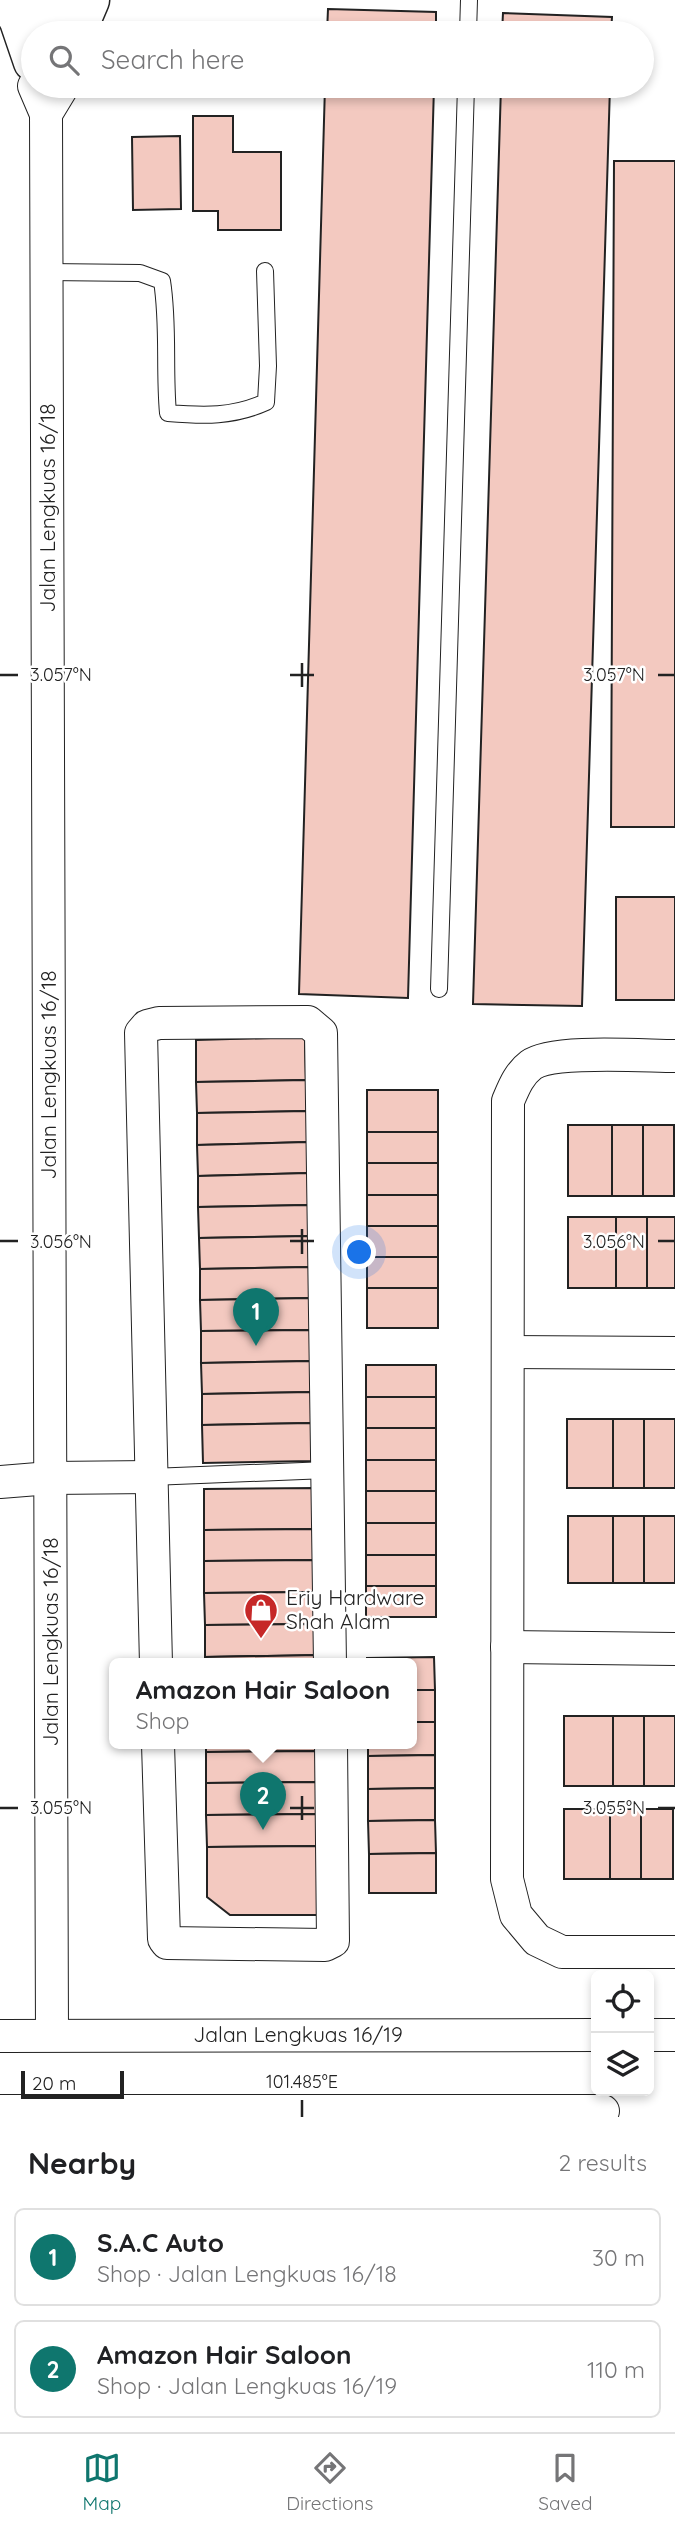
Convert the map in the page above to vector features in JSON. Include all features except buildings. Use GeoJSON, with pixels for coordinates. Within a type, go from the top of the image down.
{"type":"FeatureCollection","features":[{"type":"Feature","properties":{"kind":"main road"},"geometry":{"type":"LineString","coordinates":[[8,0],[21,27]]}},
{"type":"Feature","properties":{"kind":"main road"},"geometry":{"type":"LineString","coordinates":[[81,21],[90,0]]}},
{"type":"Feature","properties":{"kind":"street"},"geometry":{"type":"LineString","coordinates":[[35,0],[35,21]]}},
{"type":"Feature","properties":{"kind":"street"},"geometry":{"type":"LineString","coordinates":[[64,0],[64,21]]}},
{"type":"Feature","properties":{"kind":"street","name":"Jalan Lengkuas 16/18"},"geometry":{"type":"LineString","coordinates":[[40,100],[47,272],[52,2035]]}},
{"type":"Feature","properties":{"kind":"street"},"geometry":{"type":"LineString","coordinates":[[156,1658],[141,1033],[147,1026],[159,1023],[308,1022],[321,1033],[330,1658]]}},
{"type":"Feature","properties":{"kind":"street"},"geometry":{"type":"LineString","coordinates":[[675,1056],[559,1056],[533,1063],[519,1077],[508,1101],[507,1647],[507,1879],[516,1915],[537,1940],[562,1952],[675,1952]]}},
{"type":"Feature","properties":{"kind":"street"},"geometry":{"type":"LineString","coordinates":[[508,1352],[675,1353]]}},
{"type":"Feature","properties":{"kind":"street"},"geometry":{"type":"LineString","coordinates":[[0,1482],[50,1478],[151,1477]]}},
{"type":"Feature","properties":{"kind":"street"},"geometry":{"type":"LineString","coordinates":[[507,1647],[675,1649]]}},
{"type":"Feature","properties":{"kind":"street"},"geometry":{"type":"LineString","coordinates":[[158,1749],[164,1939],[167,1942],[325,1945],[333,1941],[331,1749]]}},
{"type":"Feature","properties":{"kind":"street","name":"Jalan Lengkuas 16/19"},"geometry":{"type":"LineString","coordinates":[[0,2035],[591,2035]]}},
{"type":"Feature","properties":{"kind":"street"},"geometry":{"type":"LineString","coordinates":[[654,2035],[675,2035]]}},
{"type":"Feature","properties":{"kind":"street"},"geometry":{"type":"LineString","coordinates":[[0,2111],[55,2114],[603,2106]]}},
{"type":"Feature","properties":{"kind":"lane"},"geometry":{"type":"LineString","coordinates":[[468,21],[469,0]]}},
{"type":"Feature","properties":{"kind":"lane"},"geometry":{"type":"LineString","coordinates":[[439,989],[466,98]]}},
{"type":"Feature","properties":{"kind":"lane"},"geometry":{"type":"LineString","coordinates":[[47,272],[140,274],[162,281],[166,311],[165,387],[168,413],[199,416],[243,412],[266,402],[268,366],[265,271]]}},
{"type":"Feature","properties":{"kind":"lane"},"geometry":{"type":"LineString","coordinates":[[151,1477],[327,1470]]}},
{"type":"Feature","properties":{"kind":"place","name":"S.A.C Auto"},"geometry":{"type":"Point","coordinates":[256,1346]}},
{"type":"Feature","properties":{"kind":"place","name":"Eriy Hardware Shah Alam"},"geometry":{"type":"Point","coordinates":[261,1640]}},
{"type":"Feature","properties":{"kind":"place","name":"Amazon Hair Saloon"},"geometry":{"type":"Point","coordinates":[263,1830]}}]}
